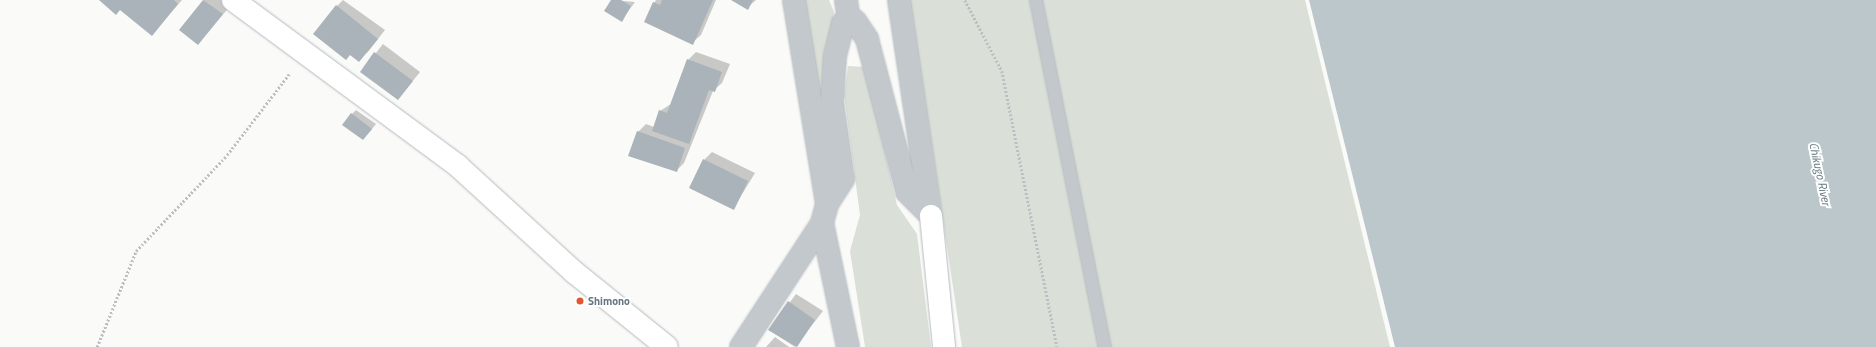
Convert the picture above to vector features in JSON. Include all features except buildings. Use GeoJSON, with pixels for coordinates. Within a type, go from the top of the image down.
{"type":"FeatureCollection","features":[{"type":"Feature","properties":{"kind":"street"},"geometry":{"type":"LineString","coordinates":[[233,0],[305,55],[458,166],[574,272],[667,347]]}},
{"type":"Feature","properties":{"kind":"street"},"geometry":{"type":"LineString","coordinates":[[794,0],[825,213],[848,347]]}},
{"type":"Feature","properties":{"kind":"street"},"geometry":{"type":"LineString","coordinates":[[846,0],[849,22]]}},
{"type":"Feature","properties":{"kind":"street"},"geometry":{"type":"LineString","coordinates":[[899,0],[931,216],[944,347]]}},
{"type":"Feature","properties":{"kind":"street"},"geometry":{"type":"LineString","coordinates":[[741,347],[825,213],[843,179],[832,102],[835,56],[843,23],[855,21],[867,39],[907,192],[931,216]]}},
{"type":"Feature","properties":{"kind":"lane"},"geometry":{"type":"LineString","coordinates":[[1036,0],[1105,347]]}},
{"type":"Feature","properties":{"kind":"path"},"geometry":{"type":"LineString","coordinates":[[965,0],[1002,71],[1057,347]]}},
{"type":"Feature","properties":{"kind":"path"},"geometry":{"type":"LineString","coordinates":[[97,347],[136,251],[227,155],[305,55]]}},
{"type":"Feature","properties":{"kind":"shaded area"},"geometry":{"type":"Polygon","coordinates":[[[801,0],[829,0],[834,12],[821,115],[801,0]]]}},
{"type":"Feature","properties":{"kind":"shaded area"},"geometry":{"type":"Polygon","coordinates":[[[910,0],[1305,0],[1390,347],[962,347],[910,0]]]}},
{"type":"Feature","properties":{"kind":"shaded area"},"geometry":{"type":"Polygon","coordinates":[[[848,66],[865,67],[897,205],[917,234],[931,347],[865,347],[850,251],[860,215],[844,95],[848,66]]]}},
{"type":"Feature","properties":{"kind":"water","name":"Chikugo River"},"geometry":{"type":"Polygon","coordinates":[[[1309,0],[1876,0],[1876,347],[1395,347],[1309,0]]]}},
{"type":"Feature","properties":{"kind":"place","name":"Shimono"},"geometry":{"type":"Point","coordinates":[580,301]}}]}
